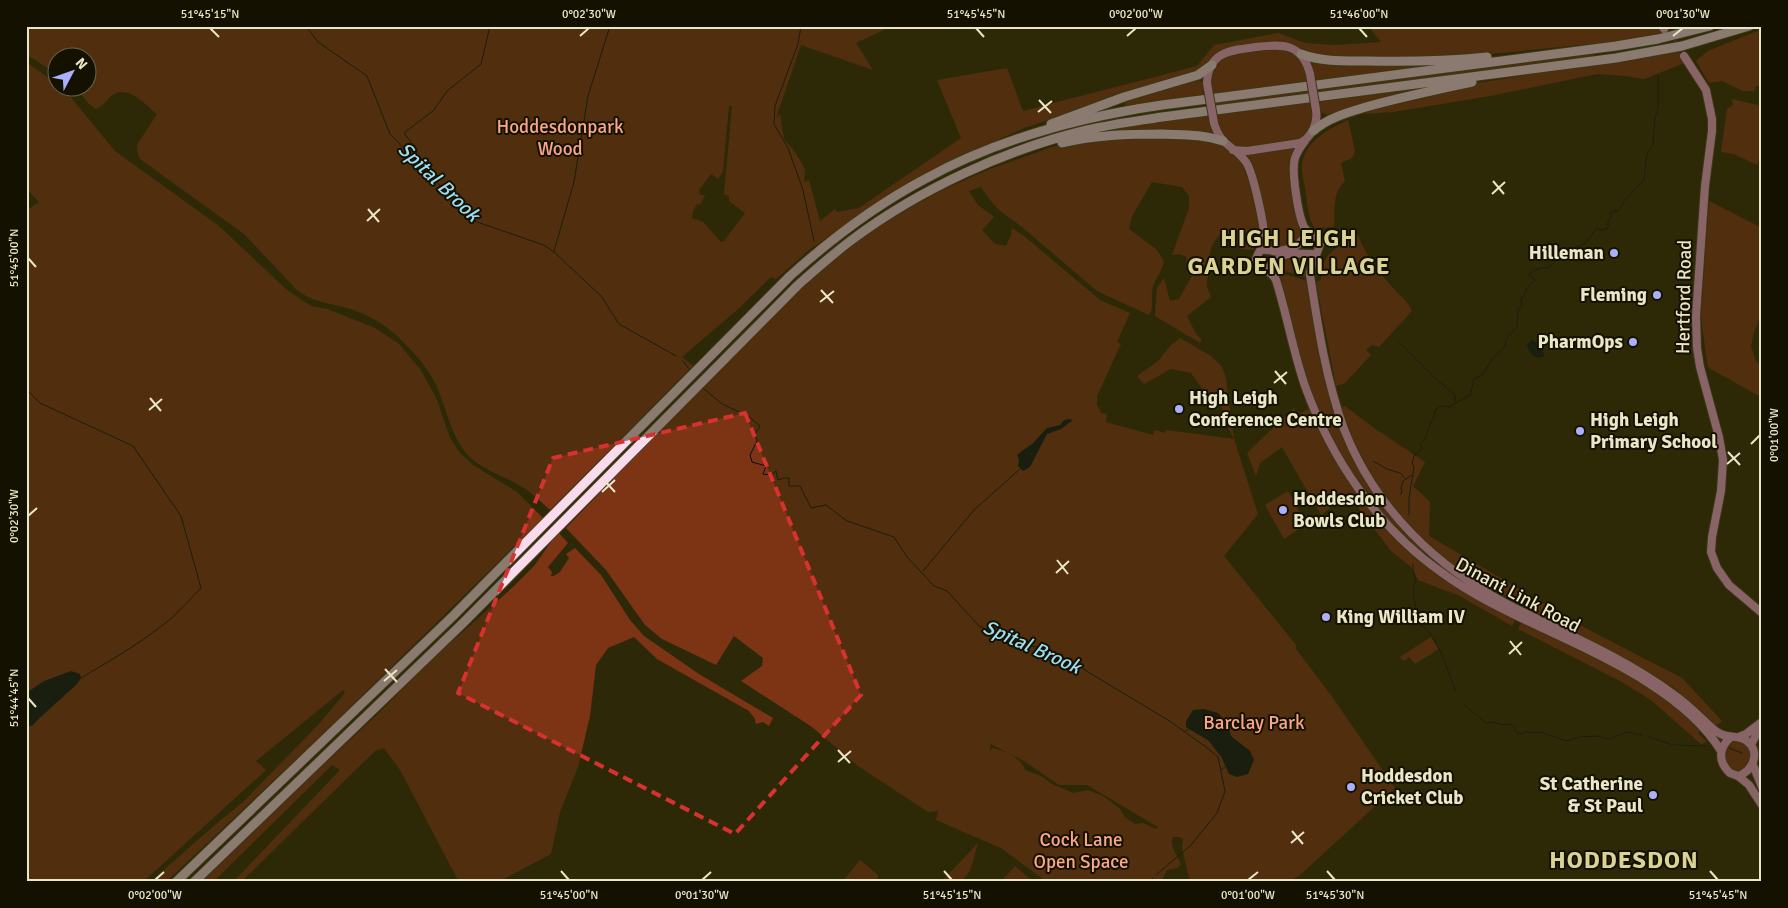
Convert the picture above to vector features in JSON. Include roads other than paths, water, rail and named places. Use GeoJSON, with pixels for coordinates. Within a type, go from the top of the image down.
{"type":"FeatureCollection","features":[{"type":"Feature","properties":{"kind":"highway"},"geometry":{"type":"LineString","coordinates":[[1009,142],[1089,118],[1139,108],[1568,53],[1658,39],[1710,26]]}},
{"type":"Feature","properties":{"kind":"highway"},"geometry":{"type":"LineString","coordinates":[[194,882],[462,624],[798,285],[854,238],[911,202],[974,169],[1031,147],[1058,138],[1123,123],[1649,53],[1703,41],[1749,26]]}},
{"type":"Feature","properties":{"kind":"highway"},"geometry":{"type":"LineString","coordinates":[[1301,54],[1319,60],[1413,62],[1568,53]]}},
{"type":"Feature","properties":{"kind":"highway"},"geometry":{"type":"LineString","coordinates":[[176,882],[460,610],[769,296],[811,257],[850,227],[925,179],[1087,110],[1198,75],[1212,65]]}},
{"type":"Feature","properties":{"kind":"highway"},"geometry":{"type":"LineString","coordinates":[[1313,131],[1330,119],[1378,104],[1538,68]]}},
{"type":"Feature","properties":{"kind":"highway"},"geometry":{"type":"LineString","coordinates":[[974,169],[1056,144],[1097,137],[1121,135],[1203,135],[1222,141]]}},
{"type":"Feature","properties":{"kind":"main road"},"geometry":{"type":"LineString","coordinates":[[1267,269],[1284,255],[1296,252],[1316,254],[1320,247],[1316,236],[1310,234],[1304,227],[1294,176],[1295,158],[1304,141],[1313,131],[1316,123],[1316,110],[1310,74],[1301,54],[1285,45],[1232,50],[1222,54],[1208,72],[1207,83],[1214,123],[1222,141],[1246,162],[1251,174],[1264,227],[1264,240],[1261,250],[1281,251],[1295,246],[1310,234]]}},
{"type":"Feature","properties":{"kind":"main road","name":"Hertford Road"},"geometry":{"type":"LineString","coordinates":[[1684,56],[1706,90],[1712,119],[1705,186],[1696,316],[1697,348],[1700,367],[1723,460],[1722,489],[1712,537],[1711,552],[1717,568],[1729,585],[1762,613]]}},
{"type":"Feature","properties":{"kind":"main road"},"geometry":{"type":"LineString","coordinates":[[1233,150],[1247,151],[1294,145],[1304,141]]}},
{"type":"Feature","properties":{"kind":"main road","name":"Dinant Link Road"},"geometry":{"type":"LineString","coordinates":[[1261,250],[1256,260],[1276,280],[1300,370],[1319,420],[1344,467],[1362,494],[1386,524],[1428,563],[1465,588],[1505,610],[1593,652],[1651,686],[1702,726],[1721,751]]}},
{"type":"Feature","properties":{"kind":"main road","name":"Dinant Link Road"},"geometry":{"type":"LineString","coordinates":[[1316,254],[1311,264],[1310,275],[1325,360],[1338,412],[1351,444],[1366,472],[1385,503],[1404,526],[1424,547],[1458,575],[1511,606],[1631,666],[1675,695],[1717,732],[1735,737]]}},
{"type":"Feature","properties":{"kind":"main road"},"geometry":{"type":"LineString","coordinates":[[1762,722],[1746,734],[1735,737],[1724,744],[1721,751],[1721,761],[1726,770],[1730,774],[1738,776],[1749,785],[1762,805]]}},
{"type":"Feature","properties":{"kind":"main road"},"geometry":{"type":"LineString","coordinates":[[1751,745],[1756,735],[1762,730]]}},
{"type":"Feature","properties":{"kind":"main road"},"geometry":{"type":"LineString","coordinates":[[1735,737],[1747,740],[1751,745],[1754,757],[1753,765],[1762,787]]}},
{"type":"Feature","properties":{"kind":"main road"},"geometry":{"type":"LineString","coordinates":[[1738,776],[1746,773],[1753,765]]}},
{"type":"Feature","properties":{"kind":"waterway","name":"Spital Brook"},"geometry":{"type":"LineString","coordinates":[[306,26],[318,42],[367,76],[390,134],[474,221],[544,245],[601,296],[619,324],[676,356]]}},
{"type":"Feature","properties":{"kind":"waterway"},"geometry":{"type":"LineString","coordinates":[[415,159],[417,150],[404,133],[434,110],[447,91],[481,64],[490,26]]}},
{"type":"Feature","properties":{"kind":"waterway"},"geometry":{"type":"LineString","coordinates":[[554,251],[574,182],[588,96],[610,26]]}},
{"type":"Feature","properties":{"kind":"waterway"},"geometry":{"type":"LineString","coordinates":[[801,26],[798,44],[775,106],[774,124],[788,148],[803,190],[814,241]]}},
{"type":"Feature","properties":{"kind":"waterway"},"geometry":{"type":"LineString","coordinates":[[1409,515],[1409,498],[1414,467],[1412,463],[1414,456],[1422,448],[1420,444],[1426,438],[1435,410],[1441,406],[1449,407],[1470,395],[1474,379],[1482,375],[1493,358],[1505,346],[1506,339],[1517,327],[1518,309],[1522,307],[1521,298],[1535,280],[1529,275],[1538,269],[1549,268],[1555,261],[1552,254],[1561,249],[1567,256],[1570,250],[1585,243],[1597,228],[1603,230],[1608,228],[1611,213],[1616,209],[1616,212],[1619,210],[1624,201],[1644,180],[1647,153],[1653,145],[1655,116],[1658,109],[1658,76]]}},
{"type":"Feature","properties":{"kind":"waterway"},"geometry":{"type":"LineString","coordinates":[[1398,341],[1455,395],[1456,403]]}},
{"type":"Feature","properties":{"kind":"waterway","name":"Spital Brook"},"geometry":{"type":"LineString","coordinates":[[683,361],[690,370]]}},
{"type":"Feature","properties":{"kind":"waterway","name":"Spital Brook"},"geometry":{"type":"LineString","coordinates":[[703,388],[722,404],[748,416],[760,426],[755,434],[757,441],[750,455],[752,462],[766,466],[763,474],[771,475],[776,471],[778,480],[789,478],[789,486],[800,486],[811,508],[826,505],[847,521],[894,537],[907,557],[934,586],[947,591],[979,626],[1020,644],[1036,647],[1060,656],[1171,722],[1218,757],[1225,791],[1217,813],[1191,845],[1156,875]]}},
{"type":"Feature","properties":{"kind":"waterway"},"geometry":{"type":"LineString","coordinates":[[26,389],[40,403],[133,446],[181,516],[201,588],[174,616],[152,633],[81,678]]}},
{"type":"Feature","properties":{"kind":"waterway"},"geometry":{"type":"LineString","coordinates":[[1373,461],[1387,469],[1400,473],[1405,478]]}},
{"type":"Feature","properties":{"kind":"waterway"},"geometry":{"type":"LineString","coordinates":[[923,571],[974,510],[1020,469]]}},
{"type":"Feature","properties":{"kind":"waterway"},"geometry":{"type":"LineString","coordinates":[[1400,495],[1403,481],[1412,475]]}},
{"type":"Feature","properties":{"kind":"waterway"},"geometry":{"type":"LineString","coordinates":[[1413,564],[1416,579],[1414,596],[1420,625],[1432,636],[1437,645],[1456,692]]}},
{"type":"Feature","properties":{"kind":"waterway"},"geometry":{"type":"LineString","coordinates":[[1463,704],[1486,723],[1509,724],[1513,726],[1516,732],[1522,734],[1524,732],[1540,732],[1567,741],[1579,737],[1597,736],[1609,739],[1627,732],[1642,735]]}},
{"type":"Feature","properties":{"kind":"waterway","name":"Spital Brook"},"geometry":{"type":"LineString","coordinates":[[1185,731],[1189,729]]}},
{"type":"Feature","properties":{"kind":"waterway"},"geometry":{"type":"LineString","coordinates":[[1647,736],[1673,745],[1705,746]]}},
{"type":"Feature","properties":{"kind":"waterway"},"geometry":{"type":"LineString","coordinates":[[1729,748],[1742,753]]}},
{"type":"Feature","properties":{"kind":"waterway","name":"Spital Brook"},"geometry":{"type":"LineString","coordinates":[[1221,770],[1226,766]]}},
{"type":"Feature","properties":{"kind":"waterway","name":"Spital Brook"},"geometry":{"type":"LineString","coordinates":[[1149,882],[1153,878]]}},
{"type":"Feature","properties":{"kind":"tunnel"},"geometry":{"type":"LineString","coordinates":[[1666,32],[1684,56]]}},
{"type":"Feature","properties":{"kind":"place","name":"Hilleman"},"geometry":{"type":"Point","coordinates":[1614,253]}},
{"type":"Feature","properties":{"kind":"place","name":"Fleming"},"geometry":{"type":"Point","coordinates":[1657,295]}},
{"type":"Feature","properties":{"kind":"place","name":"PharmOps"},"geometry":{"type":"Point","coordinates":[1633,342]}},
{"type":"Feature","properties":{"kind":"place","name":"High Leigh Conference Centre"},"geometry":{"type":"Point","coordinates":[1179,409]}},
{"type":"Feature","properties":{"kind":"place","name":"High Leigh Primary School"},"geometry":{"type":"Point","coordinates":[1580,431]}},
{"type":"Feature","properties":{"kind":"place","name":"Hoddesdon Bowls Club"},"geometry":{"type":"Point","coordinates":[1283,510]}},
{"type":"Feature","properties":{"kind":"place","name":"King William IV"},"geometry":{"type":"Point","coordinates":[1326,617]}},
{"type":"Feature","properties":{"kind":"place","name":"Hoddesdon Cricket Club"},"geometry":{"type":"Point","coordinates":[1351,787]}},
{"type":"Feature","properties":{"kind":"place","name":"St Catherine & St Paul"},"geometry":{"type":"Point","coordinates":[1653,795]}},
{"type":"Feature","properties":{"kind":"district","name":"HIGH LEIGH GARDEN VILLAGE"},"geometry":{"type":"Point","coordinates":[1289,252]}},
{"type":"Feature","properties":{"kind":"district","name":"HODDESDON"},"geometry":{"type":"Point","coordinates":[1624,860]}},
{"type":"Feature","properties":{"kind":"park label","name":"Hoddesdonpark Wood"},"geometry":{"type":"Point","coordinates":[560,138]}},
{"type":"Feature","properties":{"kind":"park label","name":"Barclay Park"},"geometry":{"type":"Point","coordinates":[1254,723]}},
{"type":"Feature","properties":{"kind":"park label","name":"Cock Lane Open Space"},"geometry":{"type":"Point","coordinates":[1081,851]}}]}
